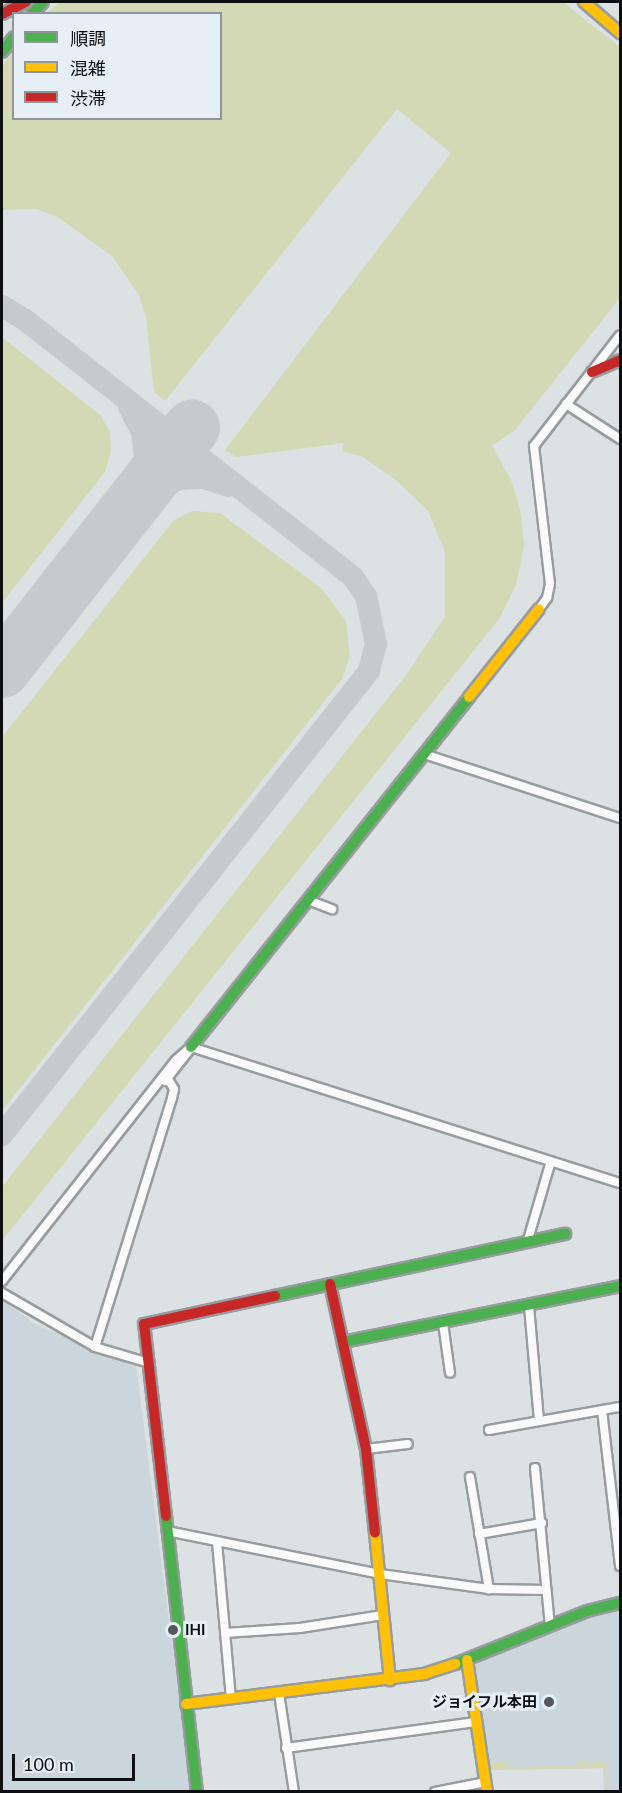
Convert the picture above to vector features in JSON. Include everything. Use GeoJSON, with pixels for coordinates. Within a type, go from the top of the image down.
{"type":"FeatureCollection","features":[{"type":"Feature","properties":{"kind":"main road"},"geometry":{"type":"LineString","coordinates":[[2,14],[26,2]]}},
{"type":"Feature","properties":{"kind":"main road"},"geometry":{"type":"LineString","coordinates":[[584,2],[621,33]]}},
{"type":"Feature","properties":{"kind":"main road"},"geometry":{"type":"LineString","coordinates":[[2,52],[12,40]]}},
{"type":"Feature","properties":{"kind":"main road"},"geometry":{"type":"LineString","coordinates":[[592,372],[621,360]]}},
{"type":"Feature","properties":{"kind":"main road"},"geometry":{"type":"LineString","coordinates":[[191,1047],[540,609]]}},
{"type":"Feature","properties":{"kind":"main road"},"geometry":{"type":"LineString","coordinates":[[197,1791],[142,1329],[147,1321],[565,1234]]}},
{"type":"Feature","properties":{"kind":"main road"},"geometry":{"type":"LineString","coordinates":[[330,1284],[366,1449],[390,1680]]}},
{"type":"Feature","properties":{"kind":"main road"},"geometry":{"type":"LineString","coordinates":[[343,1342],[621,1286]]}},
{"type":"Feature","properties":{"kind":"main road"},"geometry":{"type":"LineString","coordinates":[[186,1704],[390,1680],[467,1660],[549,1626],[621,1603]]}},
{"type":"Feature","properties":{"kind":"main road"},"geometry":{"type":"LineString","coordinates":[[467,1660],[487,1787]]}},
{"type":"Feature","properties":{"kind":"street"},"geometry":{"type":"LineString","coordinates":[[540,609],[547,598],[550,584],[534,446],[621,335]]}},
{"type":"Feature","properties":{"kind":"street"},"geometry":{"type":"LineString","coordinates":[[566,404],[621,439]]}},
{"type":"Feature","properties":{"kind":"street"},"geometry":{"type":"LineString","coordinates":[[424,754],[621,818]]}},
{"type":"Feature","properties":{"kind":"street"},"geometry":{"type":"LineString","coordinates":[[308,900],[332,909]]}},
{"type":"Feature","properties":{"kind":"street"},"geometry":{"type":"LineString","coordinates":[[2,1281],[134,1112],[191,1047],[621,1183]]}},
{"type":"Feature","properties":{"kind":"street"},"geometry":{"type":"LineString","coordinates":[[95,1347],[172,1098],[174,1089],[166,1076]]}},
{"type":"Feature","properties":{"kind":"street"},"geometry":{"type":"LineString","coordinates":[[527,1243],[550,1161]]}},
{"type":"Feature","properties":{"kind":"street"},"geometry":{"type":"LineString","coordinates":[[2,1293],[95,1347],[146,1362]]}},
{"type":"Feature","properties":{"kind":"street"},"geometry":{"type":"LineString","coordinates":[[529,1306],[539,1421]]}},
{"type":"Feature","properties":{"kind":"street"},"geometry":{"type":"LineString","coordinates":[[443,1323],[450,1373]]}},
{"type":"Feature","properties":{"kind":"street"},"geometry":{"type":"LineString","coordinates":[[489,1430],[621,1407]]}},
{"type":"Feature","properties":{"kind":"street"},"geometry":{"type":"LineString","coordinates":[[602,1410],[618,1523],[621,1566]]}},
{"type":"Feature","properties":{"kind":"street"},"geometry":{"type":"LineString","coordinates":[[366,1449],[408,1444]]}},
{"type":"Feature","properties":{"kind":"street"},"geometry":{"type":"LineString","coordinates":[[535,1468],[542,1523],[544,1590],[549,1626]]}},
{"type":"Feature","properties":{"kind":"street"},"geometry":{"type":"LineString","coordinates":[[470,1477],[489,1589]]}},
{"type":"Feature","properties":{"kind":"street"},"geometry":{"type":"LineString","coordinates":[[479,1534],[542,1523]]}},
{"type":"Feature","properties":{"kind":"street"},"geometry":{"type":"LineString","coordinates":[[166,1531],[380,1574],[489,1589],[544,1590]]}},
{"type":"Feature","properties":{"kind":"street"},"geometry":{"type":"LineString","coordinates":[[217,1542],[231,1698]]}},
{"type":"Feature","properties":{"kind":"street"},"geometry":{"type":"LineString","coordinates":[[225,1633],[300,1628],[383,1615]]}},
{"type":"Feature","properties":{"kind":"street"},"geometry":{"type":"LineString","coordinates":[[279,1693],[294,1791]]}},
{"type":"Feature","properties":{"kind":"street"},"geometry":{"type":"LineString","coordinates":[[286,1748],[477,1722]]}},
{"type":"Feature","properties":{"kind":"street"},"geometry":{"type":"LineString","coordinates":[[435,1791],[487,1787]]}},
{"type":"Feature","properties":{"kind":"shaded area"},"geometry":{"type":"Polygon","coordinates":[[[2,1300],[35,1324],[136,1365],[191,1791],[2,1791],[2,1300]]]}},
{"type":"Feature","properties":{"kind":"shaded area","name":"ジョイフル本田"},"geometry":{"type":"Polygon","coordinates":[[[620,1606],[620,1791],[604,1791],[603,1768],[488,1770],[472,1667],[475,1661],[587,1615],[620,1606]]]}},
{"type":"Feature","properties":{"kind":"green space"},"geometry":{"type":"Polygon","coordinates":[[[59,2],[563,2],[620,47],[620,298],[515,430],[492,446],[511,480],[520,508],[524,545],[516,585],[499,619],[2,1241],[2,1187],[407,674],[445,616],[445,552],[428,511],[397,481],[363,457],[342,451],[344,443],[236,457],[225,450],[451,153],[397,109],[165,401],[154,392],[146,317],[139,295],[113,257],[59,218],[37,209],[2,210],[2,67],[12,53],[12,120],[222,120],[222,12],[48,12],[59,2]]]}},
{"type":"Feature","properties":{"kind":"green space"},"geometry":{"type":"Polygon","coordinates":[[[2,337],[100,415],[110,432],[111,452],[105,472],[2,603],[2,337]]]}},
{"type":"Feature","properties":{"kind":"green space"},"geometry":{"type":"Polygon","coordinates":[[[192,511],[220,513],[321,588],[346,621],[350,657],[342,679],[2,1111],[2,737],[174,520],[192,511]]]}},
{"type":"Feature","properties":{"kind":"green space"},"geometry":{"type":"Polygon","coordinates":[[[577,1760],[606,1763],[607,1791],[603,1768],[488,1770],[491,1761],[507,1761],[507,1767],[577,1766],[577,1760]]]}},
{"type":"Feature","properties":{"kind":"taxiway"},"geometry":{"type":"LineString","coordinates":[[2,306],[24,319],[353,577],[366,596],[376,644],[369,671],[2,1135]]}},
{"type":"Feature","properties":{"kind":"taxiway"},"geometry":{"type":"LineString","coordinates":[[129,407],[142,432],[145,456],[142,480],[132,503]]}},
{"type":"Feature","properties":{"kind":"taxiway"},"geometry":{"type":"LineString","coordinates":[[128,509],[149,491],[181,479],[203,478],[229,486]]}},
{"type":"Feature","properties":{"kind":"runway"},"geometry":{"type":"LineString","coordinates":[[2,670],[192,428]]}},
{"type":"Feature","properties":{"kind":"traffic: fast"},"geometry":{"type":"LineString","coordinates":[[34,12],[43,2]]}},
{"type":"Feature","properties":{"kind":"traffic: fast"},"geometry":{"type":"LineString","coordinates":[[2,52],[12,40]]}},
{"type":"Feature","properties":{"kind":"traffic: fast"},"geometry":{"type":"LineString","coordinates":[[191,1047],[469,697]]}},
{"type":"Feature","properties":{"kind":"traffic: fast"},"geometry":{"type":"LineString","coordinates":[[275,1296],[565,1234]]}},
{"type":"Feature","properties":{"kind":"traffic: fast"},"geometry":{"type":"LineString","coordinates":[[343,1342],[620,1286]]}},
{"type":"Feature","properties":{"kind":"traffic: fast"},"geometry":{"type":"LineString","coordinates":[[166,1516],[197,1792]]}},
{"type":"Feature","properties":{"kind":"traffic: fast"},"geometry":{"type":"LineString","coordinates":[[455,1664],[587,1611],[620,1603]]}},
{"type":"Feature","properties":{"kind":"traffic: slow"},"geometry":{"type":"LineString","coordinates":[[584,2],[620,33]]}},
{"type":"Feature","properties":{"kind":"traffic: slow"},"geometry":{"type":"LineString","coordinates":[[469,697],[539,609]]}},
{"type":"Feature","properties":{"kind":"traffic: slow"},"geometry":{"type":"LineString","coordinates":[[375,1533],[390,1680]]}},
{"type":"Feature","properties":{"kind":"traffic: slow"},"geometry":{"type":"LineString","coordinates":[[467,1660],[487,1792]]}},
{"type":"Feature","properties":{"kind":"traffic: slow"},"geometry":{"type":"LineString","coordinates":[[186,1704],[424,1674],[455,1664]]}},
{"type":"Feature","properties":{"kind":"traffic: jam"},"geometry":{"type":"LineString","coordinates":[[2,14],[26,2]]}},
{"type":"Feature","properties":{"kind":"traffic: jam"},"geometry":{"type":"LineString","coordinates":[[592,372],[620,360]]}},
{"type":"Feature","properties":{"kind":"traffic: jam"},"geometry":{"type":"LineString","coordinates":[[330,1284],[366,1449],[375,1533]]}},
{"type":"Feature","properties":{"kind":"traffic: jam"},"geometry":{"type":"LineString","coordinates":[[166,1516],[144,1324],[275,1296]]}},
{"type":"Feature","properties":{"kind":"place","name":"IHI"},"geometry":{"type":"Point","coordinates":[173,1630]}},
{"type":"Feature","properties":{"kind":"place","name":"ジョイフル本田"},"geometry":{"type":"Point","coordinates":[549,1702]}}]}
